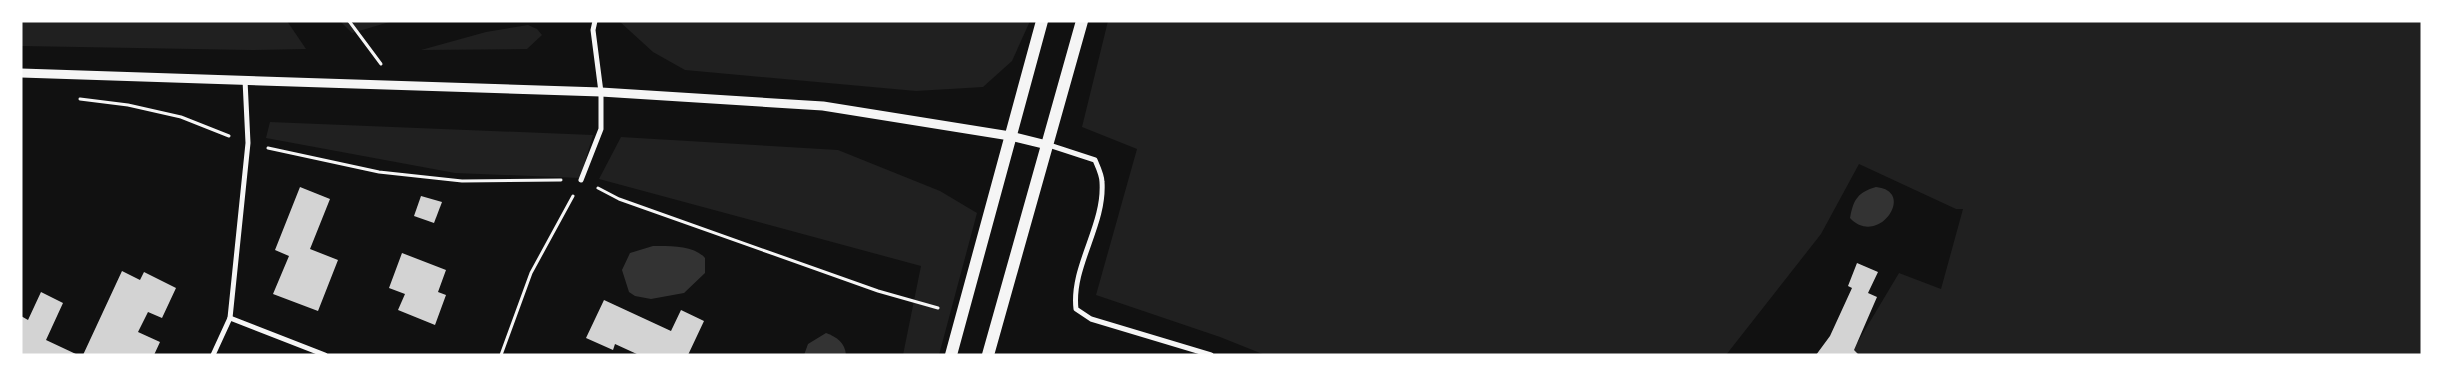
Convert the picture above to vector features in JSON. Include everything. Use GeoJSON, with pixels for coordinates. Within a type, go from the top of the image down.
{"type":"FeatureCollection","features":[{"type":"Feature","properties":{"kind":"main road"},"geometry":{"type":"LineString","coordinates":[[951,355],[964,315],[1042,21]]}},
{"type":"Feature","properties":{"kind":"main road"},"geometry":{"type":"LineString","coordinates":[[988,355],[1082,21]]}},
{"type":"Feature","properties":{"kind":"street"},"geometry":{"type":"LineString","coordinates":[[581,180],[601,129],[602,92],[593,30],[595,21]]}},
{"type":"Feature","properties":{"kind":"street"},"geometry":{"type":"LineString","coordinates":[[21,73],[602,92],[823,106],[1010,136],[1095,160],[1102,180],[1101,204],[1074,292],[1076,310],[1091,318],[1211,355]]}},
{"type":"Feature","properties":{"kind":"street"},"geometry":{"type":"LineString","coordinates":[[213,355],[230,318],[248,143],[245,80]]}},
{"type":"Feature","properties":{"kind":"street"},"geometry":{"type":"LineString","coordinates":[[230,318],[325,355]]}},
{"type":"Feature","properties":{"kind":"path"},"geometry":{"type":"LineString","coordinates":[[349,21],[398,86]]}},
{"type":"Feature","properties":{"kind":"path"},"geometry":{"type":"LineString","coordinates":[[72,98],[128,105],[181,117],[248,143],[379,172],[462,181],[581,180],[619,199],[869,288],[964,315]]}},
{"type":"Feature","properties":{"kind":"path"},"geometry":{"type":"LineString","coordinates":[[501,355],[531,273],[581,180]]}},
{"type":"Feature","properties":{"kind":"shaded area"},"geometry":{"type":"Polygon","coordinates":[[[21,21],[287,21],[306,49],[251,50],[21,46],[21,21]]]}},
{"type":"Feature","properties":{"kind":"shaded area"},"geometry":{"type":"Polygon","coordinates":[[[340,21],[393,21],[352,33],[340,21]]]}},
{"type":"Feature","properties":{"kind":"shaded area"},"geometry":{"type":"Polygon","coordinates":[[[619,21],[1030,21],[1012,61],[983,87],[916,91],[685,70],[653,52],[619,21]]]}},
{"type":"Feature","properties":{"kind":"shaded area"},"geometry":{"type":"Polygon","coordinates":[[[1108,21],[2422,21],[2422,355],[1850,355],[1899,273],[1941,289],[1963,209],[1956,209],[1859,164],[1821,234],[1726,355],[1265,355],[1220,337],[1096,295],[1137,149],[1082,127],[1108,21]]]}},
{"type":"Feature","properties":{"kind":"shaded area"},"geometry":{"type":"Polygon","coordinates":[[[528,25],[537,29],[542,35],[527,49],[421,50],[486,32],[528,25]]]}},
{"type":"Feature","properties":{"kind":"shaded area"},"geometry":{"type":"Polygon","coordinates":[[[270,122],[593,135],[580,178],[455,173],[266,138],[270,122]]]}},
{"type":"Feature","properties":{"kind":"shaded area"},"geometry":{"type":"Polygon","coordinates":[[[621,137],[838,150],[940,191],[977,213],[939,355],[903,355],[921,266],[599,179],[621,137]]]}},
{"type":"Feature","properties":{"kind":"shaded area"},"geometry":{"type":"Polygon","coordinates":[[[1876,187],[1888,191],[1893,198],[1893,206],[1889,215],[1881,222],[1872,226],[1861,225],[1850,218],[1853,206],[1861,194],[1876,187]]]}},
{"type":"Feature","properties":{"kind":"shaded area"},"geometry":{"type":"Polygon","coordinates":[[[653,246],[688,248],[700,254],[705,258],[705,273],[684,293],[651,299],[635,296],[629,292],[622,270],[630,253],[653,246]]]}},
{"type":"Feature","properties":{"kind":"shaded area"},"geometry":{"type":"Polygon","coordinates":[[[826,333],[840,341],[846,355],[804,355],[808,344],[826,333]]]}},
{"type":"Feature","properties":{"kind":"building"},"geometry":{"type":"Polygon","coordinates":[[[300,187],[330,199],[310,249],[338,260],[318,311],[273,294],[289,256],[275,250],[300,187]]]}},
{"type":"Feature","properties":{"kind":"building"},"geometry":{"type":"Polygon","coordinates":[[[421,196],[442,202],[434,223],[414,216],[421,196]]]}},
{"type":"Feature","properties":{"kind":"building"},"geometry":{"type":"Polygon","coordinates":[[[402,253],[446,270],[438,292],[446,295],[435,325],[398,310],[405,294],[389,288],[402,253]]]}},
{"type":"Feature","properties":{"kind":"building"},"geometry":{"type":"Polygon","coordinates":[[[1857,263],[1878,272],[1868,293],[1877,297],[1854,350],[1859,355],[1816,355],[1830,336],[1852,288],[1848,286],[1857,263]]]}},
{"type":"Feature","properties":{"kind":"building"},"geometry":{"type":"Polygon","coordinates":[[[122,271],[140,280],[144,272],[176,288],[162,318],[148,312],[138,332],[160,342],[154,355],[83,355],[122,271]]]}},
{"type":"Feature","properties":{"kind":"building"},"geometry":{"type":"Polygon","coordinates":[[[41,292],[63,303],[46,340],[78,355],[21,355],[21,316],[28,320],[41,292]]]}},
{"type":"Feature","properties":{"kind":"building"},"geometry":{"type":"Polygon","coordinates":[[[604,300],[671,331],[681,310],[704,321],[688,355],[639,355],[615,344],[613,350],[586,338],[604,300]]]}}]}
